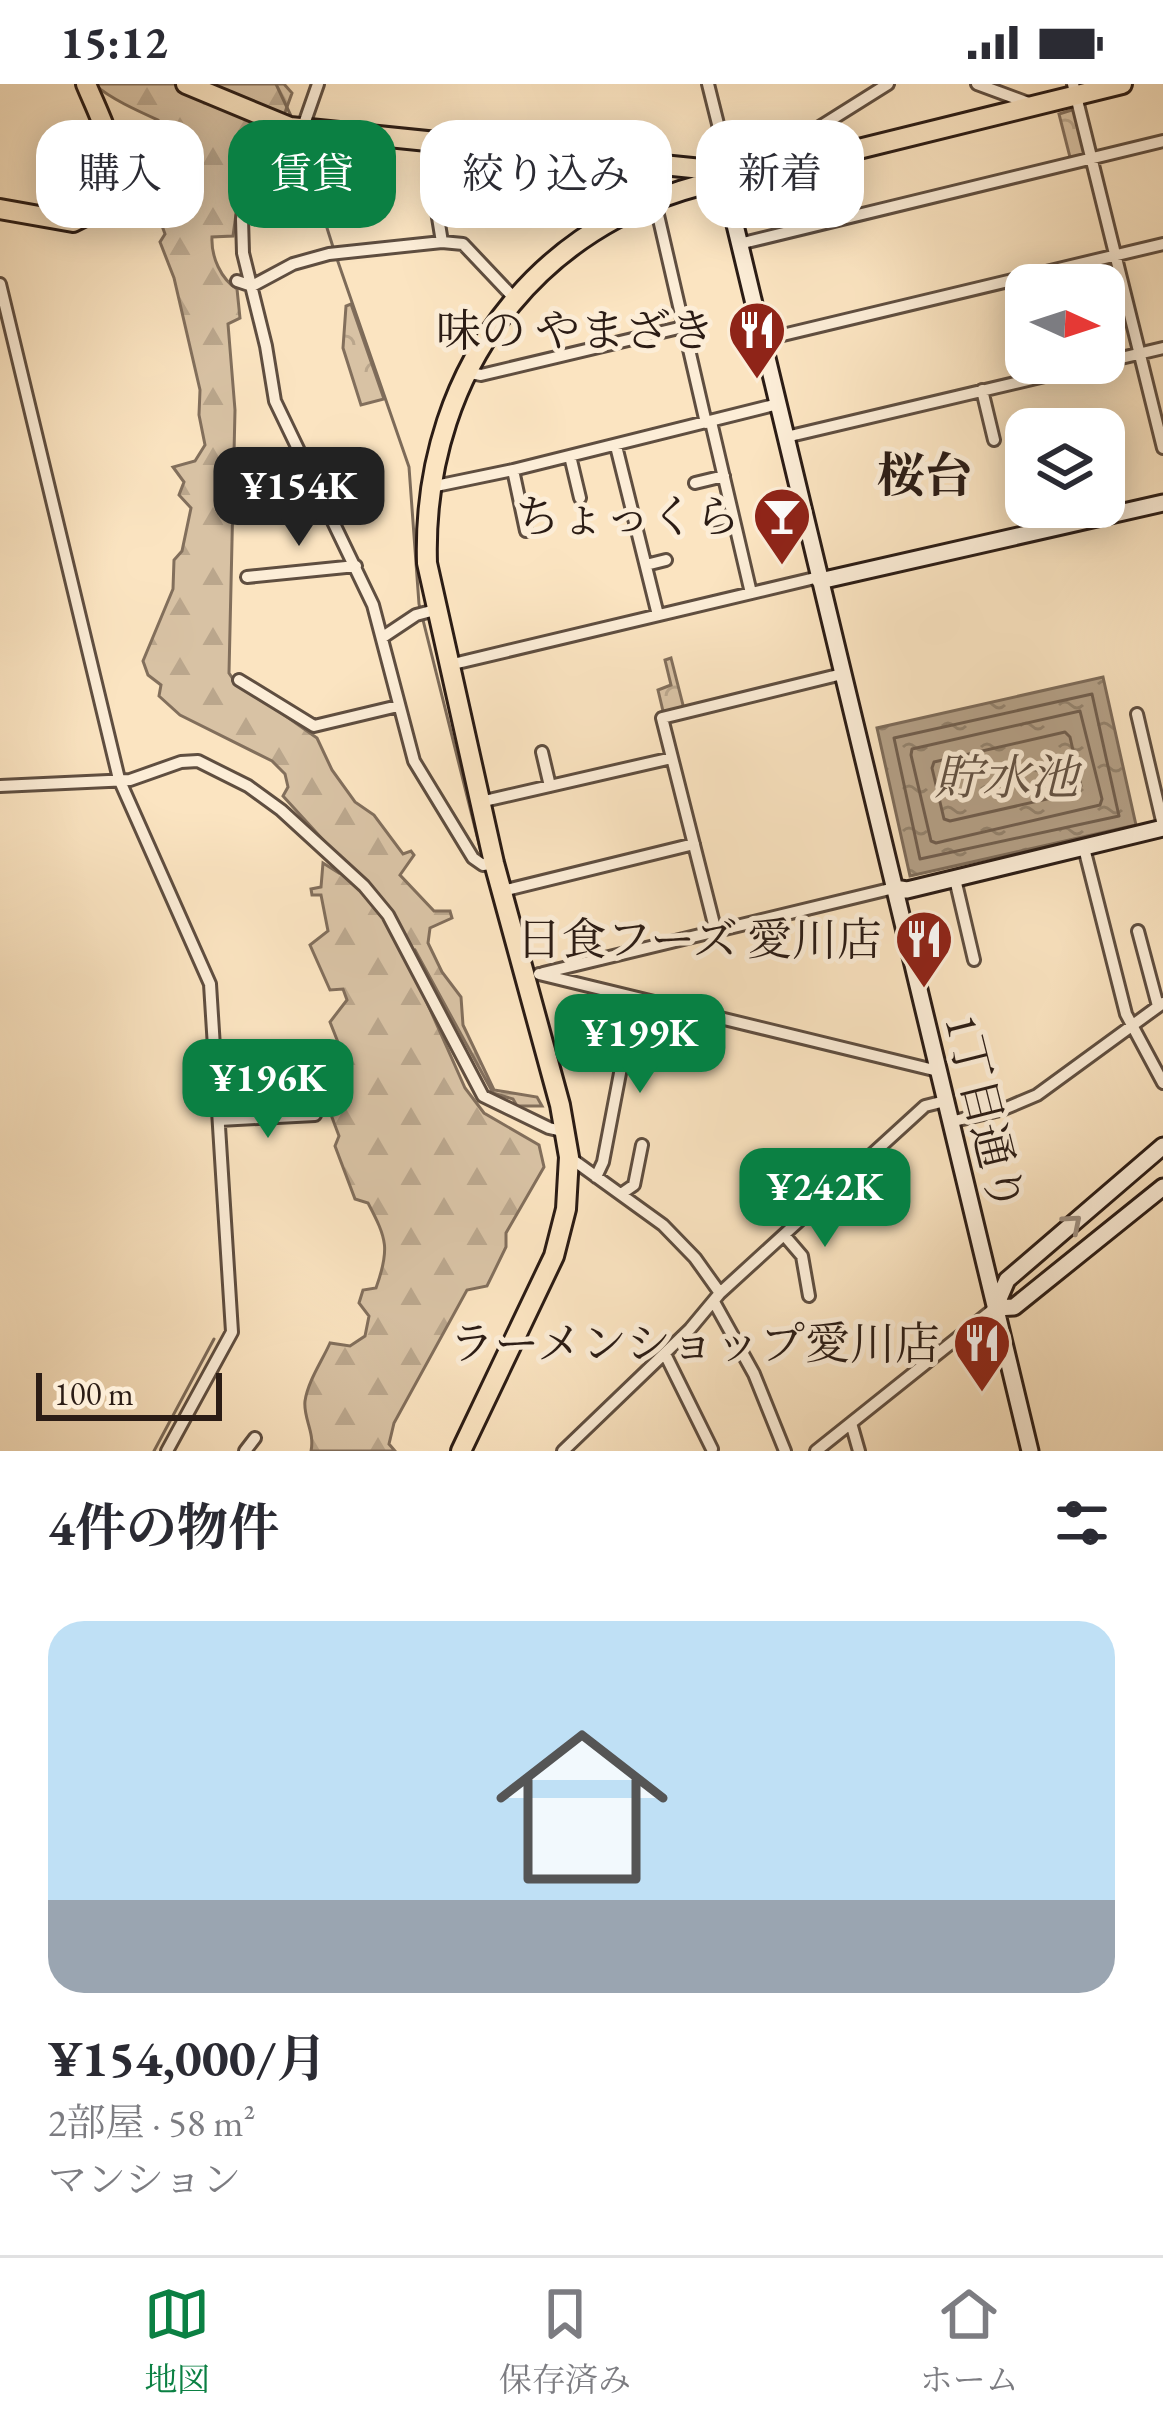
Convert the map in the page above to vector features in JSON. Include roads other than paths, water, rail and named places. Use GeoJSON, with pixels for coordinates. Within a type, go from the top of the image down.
{"type":"FeatureCollection","features":[{"type":"Feature","properties":{"kind":"main road"},"geometry":{"type":"LineString","coordinates":[[0,209],[73,222],[104,206],[116,172],[86,84]]}},
{"type":"Feature","properties":{"kind":"main road"},"geometry":{"type":"LineString","coordinates":[[186,84],[279,120]]}},
{"type":"Feature","properties":{"kind":"main road"},"geometry":{"type":"LineString","coordinates":[[864,147],[1033,106],[1076,90],[1122,84]]}},
{"type":"Feature","properties":{"kind":"main road"},"geometry":{"type":"LineString","coordinates":[[396,137],[696,168]]}},
{"type":"Feature","properties":{"kind":"main road"},"geometry":{"type":"LineString","coordinates":[[460,1451],[554,1256],[566,1209],[569,1157],[532,975],[502,891],[447,666],[427,612],[430,487],[443,424],[466,372],[515,298],[569,248],[600,228]]}},
{"type":"Feature","properties":{"kind":"street"},"geometry":{"type":"LineString","coordinates":[[300,120],[318,84]]}},
{"type":"Feature","properties":{"kind":"street"},"geometry":{"type":"LineString","coordinates":[[708,84],[717,120]]}},
{"type":"Feature","properties":{"kind":"street"},"geometry":{"type":"LineString","coordinates":[[858,84],[862,98]]}},
{"type":"Feature","properties":{"kind":"street"},"geometry":{"type":"LineString","coordinates":[[828,120],[888,84]]}},
{"type":"Feature","properties":{"kind":"street"},"geometry":{"type":"LineString","coordinates":[[977,84],[1028,100],[1033,106]]}},
{"type":"Feature","properties":{"kind":"street"},"geometry":{"type":"LineString","coordinates":[[1076,90],[1163,448]]}},
{"type":"Feature","properties":{"kind":"street"},"geometry":{"type":"LineString","coordinates":[[739,244],[1163,141]]}},
{"type":"Feature","properties":{"kind":"street"},"geometry":{"type":"LineString","coordinates":[[242,228],[243,253],[275,401],[356,566],[383,637],[398,706],[425,785],[473,858],[483,865],[494,863]]}},
{"type":"Feature","properties":{"kind":"street"},"geometry":{"type":"LineString","coordinates":[[442,228],[442,242]]}},
{"type":"Feature","properties":{"kind":"street"},"geometry":{"type":"LineString","coordinates":[[661,228],[751,593]]}},
{"type":"Feature","properties":{"kind":"street","name":"1丁目通り"},"geometry":{"type":"LineString","coordinates":[[735,228],[1030,1451]]}},
{"type":"Feature","properties":{"kind":"street"},"geometry":{"type":"LineString","coordinates":[[237,281],[252,286],[293,264],[335,254],[442,242],[463,244],[515,298]]}},
{"type":"Feature","properties":{"kind":"street"},"geometry":{"type":"LineString","coordinates":[[762,340],[1163,244]]}},
{"type":"Feature","properties":{"kind":"street"},"geometry":{"type":"LineString","coordinates":[[0,284],[119,779],[210,984],[232,1332],[166,1451]]}},
{"type":"Feature","properties":{"kind":"street"},"geometry":{"type":"LineString","coordinates":[[466,372],[481,375],[683,327]]}},
{"type":"Feature","properties":{"kind":"street"},"geometry":{"type":"LineString","coordinates":[[1125,357],[1163,348]]}},
{"type":"Feature","properties":{"kind":"street"},"geometry":{"type":"LineString","coordinates":[[786,437],[1009,384]]}},
{"type":"Feature","properties":{"kind":"street"},"geometry":{"type":"LineString","coordinates":[[982,390],[994,440]]}},
{"type":"Feature","properties":{"kind":"street"},"geometry":{"type":"LineString","coordinates":[[430,487],[778,404]]}},
{"type":"Feature","properties":{"kind":"street"},"geometry":{"type":"LineString","coordinates":[[616,446],[658,615]]}},
{"type":"Feature","properties":{"kind":"street"},"geometry":{"type":"LineString","coordinates":[[570,456],[580,498]]}},
{"type":"Feature","properties":{"kind":"street"},"geometry":{"type":"LineString","coordinates":[[513,470],[526,531]]}},
{"type":"Feature","properties":{"kind":"street"},"geometry":{"type":"LineString","coordinates":[[695,483],[724,476]]}},
{"type":"Feature","properties":{"kind":"street"},"geometry":{"type":"LineString","coordinates":[[447,666],[751,593],[1163,503]]}},
{"type":"Feature","properties":{"kind":"street"},"geometry":{"type":"LineString","coordinates":[[710,522],[733,517]]}},
{"type":"Feature","properties":{"kind":"street"},"geometry":{"type":"LineString","coordinates":[[646,565],[666,560]]}},
{"type":"Feature","properties":{"kind":"street"},"geometry":{"type":"LineString","coordinates":[[247,577],[356,566]]}},
{"type":"Feature","properties":{"kind":"street"},"geometry":{"type":"LineString","coordinates":[[383,637],[427,612]]}},
{"type":"Feature","properties":{"kind":"street"},"geometry":{"type":"LineString","coordinates":[[716,928],[662,718],[842,674]]}},
{"type":"Feature","properties":{"kind":"street"},"geometry":{"type":"LineString","coordinates":[[239,680],[314,726],[398,706]]}},
{"type":"Feature","properties":{"kind":"street"},"geometry":{"type":"LineString","coordinates":[[532,975],[716,928],[894,888],[907,890],[1163,827],[1148,778],[1146,734],[1137,714]]}},
{"type":"Feature","properties":{"kind":"street"},"geometry":{"type":"LineString","coordinates":[[542,752],[550,786]]}},
{"type":"Feature","properties":{"kind":"street"},"geometry":{"type":"LineString","coordinates":[[480,802],[672,758]]}},
{"type":"Feature","properties":{"kind":"street"},"geometry":{"type":"LineString","coordinates":[[0,787],[130,780],[181,762],[214,766],[280,810],[364,886],[388,915],[483,1096],[566,1132]]}},
{"type":"Feature","properties":{"kind":"street"},"geometry":{"type":"LineString","coordinates":[[502,891],[694,844]]}},
{"type":"Feature","properties":{"kind":"street"},"geometry":{"type":"LineString","coordinates":[[1084,848],[1126,1015],[1163,1083]]}},
{"type":"Feature","properties":{"kind":"street"},"geometry":{"type":"LineString","coordinates":[[955,879],[972,931],[974,960]]}},
{"type":"Feature","properties":{"kind":"street"},"geometry":{"type":"LineString","coordinates":[[950,1122],[1037,1095],[1161,1005],[1147,946],[1138,931]]}},
{"type":"Feature","properties":{"kind":"street"},"geometry":{"type":"LineString","coordinates":[[532,975],[938,1071]]}},
{"type":"Feature","properties":{"kind":"street"},"geometry":{"type":"LineString","coordinates":[[596,1177],[603,1162],[634,1000]]}},
{"type":"Feature","properties":{"kind":"street"},"geometry":{"type":"LineString","coordinates":[[563,1451],[784,1234],[925,1106],[945,1101]]}},
{"type":"Feature","properties":{"kind":"street"},"geometry":{"type":"LineString","coordinates":[[219,1120],[314,1115]]}},
{"type":"Feature","properties":{"kind":"street"},"geometry":{"type":"LineString","coordinates":[[621,1195],[634,1185],[642,1145]]}},
{"type":"Feature","properties":{"kind":"street"},"geometry":{"type":"LineString","coordinates":[[816,1451],[995,1308],[1007,1280],[1163,1146]]}},
{"type":"Feature","properties":{"kind":"street"},"geometry":{"type":"LineString","coordinates":[[569,1157],[679,1239],[717,1297],[784,1451]]}},
{"type":"Feature","properties":{"kind":"street"},"geometry":{"type":"LineString","coordinates":[[995,1308],[1014,1307],[1163,1186]]}},
{"type":"Feature","properties":{"kind":"street"},"geometry":{"type":"LineString","coordinates":[[784,1234],[802,1256],[809,1296]]}},
{"type":"Feature","properties":{"kind":"street"},"geometry":{"type":"LineString","coordinates":[[665,1354],[710,1431],[712,1449]]}},
{"type":"Feature","properties":{"kind":"street"},"geometry":{"type":"LineString","coordinates":[[851,1423],[860,1451]]}},
{"type":"Feature","properties":{"kind":"street"},"geometry":{"type":"LineString","coordinates":[[245,1451],[255,1438]]}},
{"type":"Feature","properties":{"kind":"water","name":"貯水池"},"geometry":{"type":"Polygon","coordinates":[[[1103,677],[1136,825],[910,876],[877,728],[1103,677]]]}},
{"type":"Feature","properties":{"kind":"waterway"},"geometry":{"type":"LineString","coordinates":[[276,84],[291,116]]}},
{"type":"Feature","properties":{"kind":"waterway"},"geometry":{"type":"LineString","coordinates":[[327,228],[333,247]]}},
{"type":"Feature","properties":{"kind":"waterway"},"geometry":{"type":"LineString","coordinates":[[336,256],[409,467],[419,604],[481,852]]}},
{"type":"Feature","properties":{"kind":"waterway"},"geometry":{"type":"LineString","coordinates":[[154,1451],[214,1339]]}},
{"type":"Feature","properties":{"kind":"place","name":"味の やまざき"},"geometry":{"type":"Point","coordinates":[757,381]}},
{"type":"Feature","properties":{"kind":"place","name":"ちょっくら"},"geometry":{"type":"Point","coordinates":[782,567]}},
{"type":"Feature","properties":{"kind":"place","name":"日食フーズ 愛川店"},"geometry":{"type":"Point","coordinates":[924,990]}},
{"type":"Feature","properties":{"kind":"place","name":"ラーメンショップ愛川店"},"geometry":{"type":"Point","coordinates":[982,1394]}},
{"type":"Feature","properties":{"kind":"district","name":"桜台"},"geometry":{"type":"Point","coordinates":[925,475]}}]}
